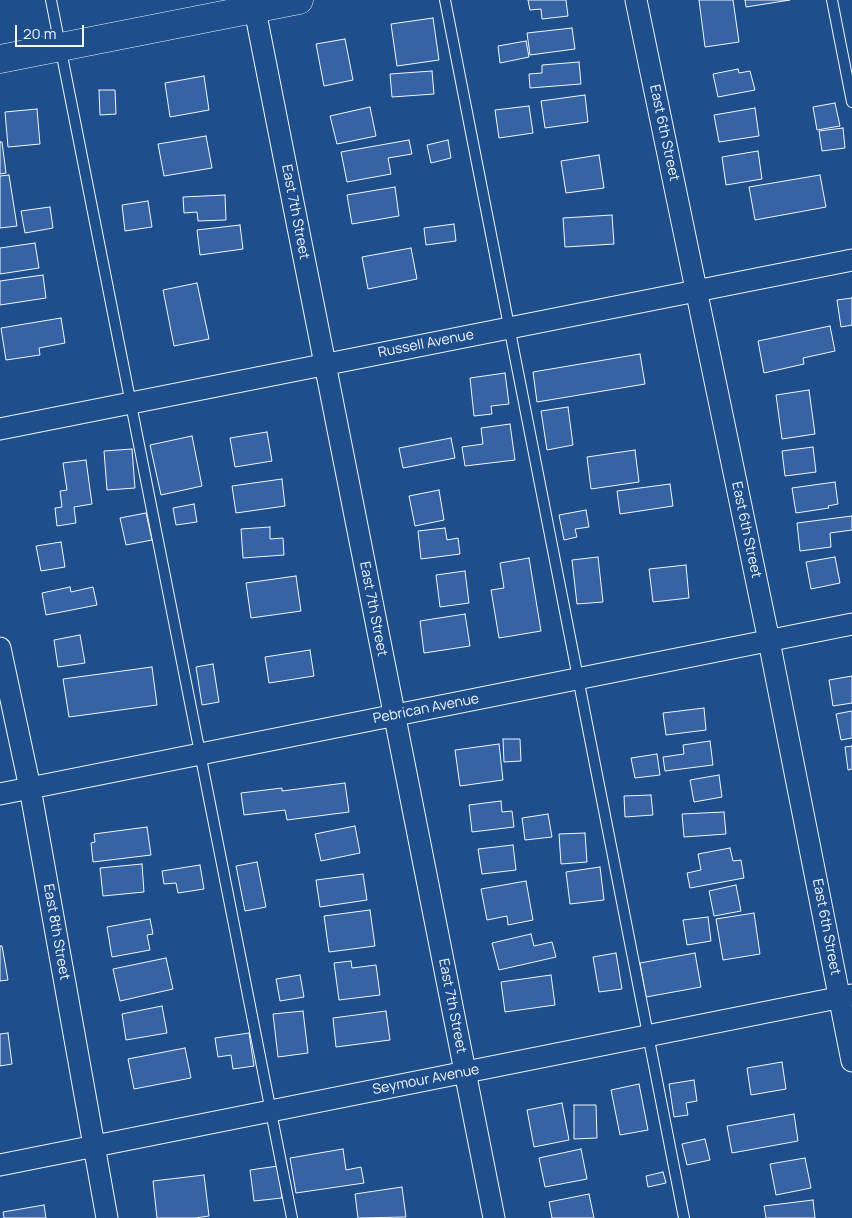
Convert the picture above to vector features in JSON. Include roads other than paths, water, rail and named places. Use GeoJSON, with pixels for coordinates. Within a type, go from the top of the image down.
{"type":"FeatureCollection","features":[{"type":"Feature","properties":{"kind":"street"},"geometry":{"type":"LineString","coordinates":[[0,59],[254,4],[299,0]]}},
{"type":"Feature","properties":{"kind":"street","name":"East 6th Street"},"geometry":{"type":"LineString","coordinates":[[636,0],[769,641],[846,997],[852,1061]]}},
{"type":"Feature","properties":{"kind":"street","name":"East 7th Street"},"geometry":{"type":"LineString","coordinates":[[254,4],[494,1218]]}},
{"type":"Feature","properties":{"kind":"street","name":"Russell Avenue"},"geometry":{"type":"LineString","coordinates":[[0,429],[852,260]]}},
{"type":"Feature","properties":{"kind":"street","name":"Pebrican Avenue"},"geometry":{"type":"LineString","coordinates":[[0,794],[852,624]]}},
{"type":"Feature","properties":{"kind":"street","name":"East 8th Street"},"geometry":{"type":"LineString","coordinates":[[0,648],[30,788],[107,1218]]}},
{"type":"Feature","properties":{"kind":"street","name":"Seymour Avenue"},"geometry":{"type":"LineString","coordinates":[[0,1165],[846,997]]}},
{"type":"Feature","properties":{"kind":"lane"},"geometry":{"type":"LineString","coordinates":[[51,0],[292,1218]]}},
{"type":"Feature","properties":{"kind":"lane"},"geometry":{"type":"LineString","coordinates":[[445,0],[684,1218]]}},
{"type":"Feature","properties":{"kind":"lane"},"geometry":{"type":"LineString","coordinates":[[832,0],[852,102]]}}]}
